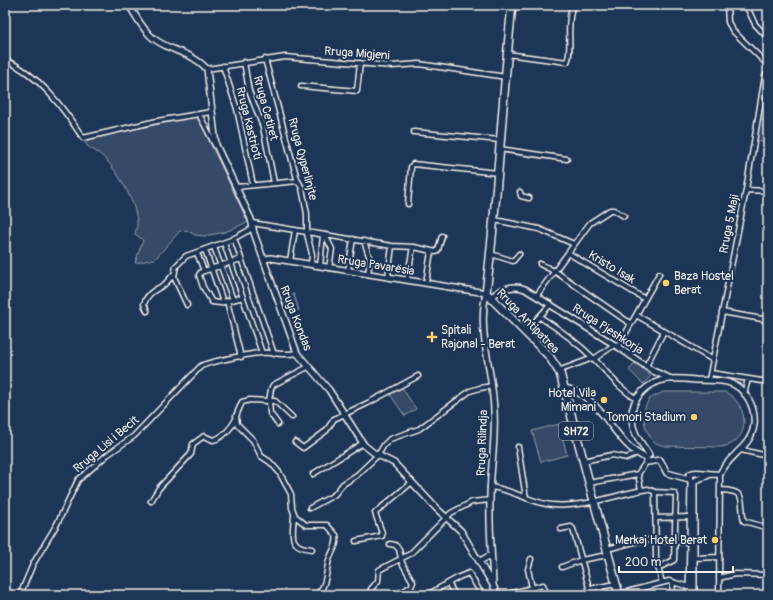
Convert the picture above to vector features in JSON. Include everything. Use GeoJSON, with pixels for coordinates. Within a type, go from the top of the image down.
{"type":"FeatureCollection","features":[{"type":"Feature","properties":{"kind":"main road","name":"Rruga Antipatrea"},"geometry":{"type":"LineString","coordinates":[[512,5],[499,150],[489,295],[548,356],[558,371],[565,388],[619,595]]}},
{"type":"Feature","properties":{"kind":"street"},"geometry":{"type":"LineString","coordinates":[[129,5],[141,24],[152,37],[195,57],[207,69]]}},
{"type":"Feature","properties":{"kind":"street"},"geometry":{"type":"LineString","coordinates":[[507,54],[567,62],[570,55],[568,20],[573,5]]}},
{"type":"Feature","properties":{"kind":"street"},"geometry":{"type":"LineString","coordinates":[[727,5],[728,22],[733,31],[768,65]]}},
{"type":"Feature","properties":{"kind":"street"},"geometry":{"type":"LineString","coordinates":[[746,5],[755,24],[768,38]]}},
{"type":"Feature","properties":{"kind":"street","name":"Rruga Migjeni"},"geometry":{"type":"LineString","coordinates":[[207,69],[266,59],[290,58],[392,66],[419,64],[506,77]]}},
{"type":"Feature","properties":{"kind":"street","name":"Rruga Qyperlinjte"},"geometry":{"type":"LineString","coordinates":[[266,59],[298,181],[302,188],[307,214],[307,232],[312,254],[311,264]]}},
{"type":"Feature","properties":{"kind":"street"},"geometry":{"type":"LineString","coordinates":[[5,60],[26,72],[51,96],[83,138],[157,121],[211,112]]}},
{"type":"Feature","properties":{"kind":"street","name":"Rruga Cetiret"},"geometry":{"type":"LineString","coordinates":[[244,62],[249,91],[263,127],[274,183]]}},
{"type":"Feature","properties":{"kind":"street"},"geometry":{"type":"LineString","coordinates":[[301,86],[357,91],[360,64]]}},
{"type":"Feature","properties":{"kind":"street","name":"Rruga Kastrioti"},"geometry":{"type":"LineString","coordinates":[[223,66],[239,116],[252,185]]}},
{"type":"Feature","properties":{"kind":"street","name":"Rruga Kondas"},"geometry":{"type":"LineString","coordinates":[[207,69],[216,145],[236,187],[252,226],[296,353],[329,390],[363,443],[378,456],[391,461],[461,531],[493,585]]}},
{"type":"Feature","properties":{"kind":"street","name":"Rruga 5 Maji"},"geometry":{"type":"LineString","coordinates":[[709,380],[746,190],[765,76],[768,72]]}},
{"type":"Feature","properties":{"kind":"street"},"geometry":{"type":"LineString","coordinates":[[199,114],[216,145]]}},
{"type":"Feature","properties":{"kind":"street"},"geometry":{"type":"LineString","coordinates":[[414,132],[500,140]]}},
{"type":"Feature","properties":{"kind":"street"},"geometry":{"type":"LineString","coordinates":[[499,150],[567,159]]}},
{"type":"Feature","properties":{"kind":"street"},"geometry":{"type":"LineString","coordinates":[[408,204],[411,167],[414,164],[498,173]]}},
{"type":"Feature","properties":{"kind":"street"},"geometry":{"type":"LineString","coordinates":[[236,187],[298,181]]}},
{"type":"Feature","properties":{"kind":"street"},"geometry":{"type":"LineString","coordinates":[[746,190],[768,191]]}},
{"type":"Feature","properties":{"kind":"street"},"geometry":{"type":"LineString","coordinates":[[520,192],[520,196],[529,198]]}},
{"type":"Feature","properties":{"kind":"street"},"geometry":{"type":"LineString","coordinates":[[537,295],[556,272],[590,223],[610,210],[614,210],[624,216]]}},
{"type":"Feature","properties":{"kind":"street"},"geometry":{"type":"LineString","coordinates":[[495,220],[539,229],[574,244]]}},
{"type":"Feature","properties":{"kind":"street"},"geometry":{"type":"LineString","coordinates":[[187,306],[174,280],[176,266],[182,259],[191,253],[197,253],[214,247],[234,238],[252,226],[295,230],[392,246],[413,247],[437,252],[442,236]]}},
{"type":"Feature","properties":{"kind":"street"},"geometry":{"type":"LineString","coordinates":[[290,261],[295,230]]}},
{"type":"Feature","properties":{"kind":"street"},"geometry":{"type":"LineString","coordinates":[[320,266],[324,235]]}},
{"type":"Feature","properties":{"kind":"street"},"geometry":{"type":"LineString","coordinates":[[324,235],[332,249],[329,268]]}},
{"type":"Feature","properties":{"kind":"street"},"geometry":{"type":"LineString","coordinates":[[234,238],[274,354]]}},
{"type":"Feature","properties":{"kind":"street"},"geometry":{"type":"LineString","coordinates":[[348,271],[353,239]]}},
{"type":"Feature","properties":{"kind":"street"},"geometry":{"type":"LineString","coordinates":[[364,241],[370,259],[368,274]]}},
{"type":"Feature","properties":{"kind":"street"},"geometry":{"type":"LineString","coordinates":[[224,242],[262,353]]}},
{"type":"Feature","properties":{"kind":"street"},"geometry":{"type":"LineString","coordinates":[[388,277],[392,246]]}},
{"type":"Feature","properties":{"kind":"street"},"geometry":{"type":"LineString","coordinates":[[214,247],[233,300]]}},
{"type":"Feature","properties":{"kind":"street"},"geometry":{"type":"LineString","coordinates":[[408,280],[413,247]]}},
{"type":"Feature","properties":{"kind":"street"},"geometry":{"type":"LineString","coordinates":[[205,250],[225,302],[241,357]]}},
{"type":"Feature","properties":{"kind":"street"},"geometry":{"type":"LineString","coordinates":[[426,284],[431,251]]}},
{"type":"Feature","properties":{"kind":"street"},"geometry":{"type":"LineString","coordinates":[[197,253],[204,272]]}},
{"type":"Feature","properties":{"kind":"street","name":"Kristo Isak"},"geometry":{"type":"LineString","coordinates":[[568,253],[645,299]]}},
{"type":"Feature","properties":{"kind":"street"},"geometry":{"type":"LineString","coordinates":[[491,254],[513,261],[519,254]]}},
{"type":"Feature","properties":{"kind":"street","name":"Rruga Pavarësia"},"geometry":{"type":"LineString","coordinates":[[264,259],[269,258],[311,264],[489,295]]}},
{"type":"Feature","properties":{"kind":"street"},"geometry":{"type":"LineString","coordinates":[[241,259],[213,268],[199,275],[210,300],[214,303],[244,297]]}},
{"type":"Feature","properties":{"kind":"street"},"geometry":{"type":"LineString","coordinates":[[540,264],[556,272],[631,324]]}},
{"type":"Feature","properties":{"kind":"street"},"geometry":{"type":"LineString","coordinates":[[147,311],[144,304],[152,290],[162,286],[174,274]]}},
{"type":"Feature","properties":{"kind":"street"},"geometry":{"type":"LineString","coordinates":[[558,371],[593,358],[616,346],[631,324],[659,274]]}},
{"type":"Feature","properties":{"kind":"street","name":"Rruga Pjeshkorja"},"geometry":{"type":"LineString","coordinates":[[489,295],[514,286],[525,289],[537,295],[646,366],[670,379]]}},
{"type":"Feature","properties":{"kind":"street","name":"Rruga Rilindja"},"geometry":{"type":"LineString","coordinates":[[489,295],[483,310],[483,328],[492,386],[495,444],[490,487],[493,585],[495,595]]}},
{"type":"Feature","properties":{"kind":"street"},"geometry":{"type":"LineString","coordinates":[[525,332],[551,304]]}},
{"type":"Feature","properties":{"kind":"street"},"geometry":{"type":"LineString","coordinates":[[722,312],[768,320]]}},
{"type":"Feature","properties":{"kind":"street"},"geometry":{"type":"LineString","coordinates":[[636,315],[713,360]]}},
{"type":"Feature","properties":{"kind":"street"},"geometry":{"type":"LineString","coordinates":[[540,317],[571,339],[593,358],[620,387],[637,399]]}},
{"type":"Feature","properties":{"kind":"street"},"geometry":{"type":"LineString","coordinates":[[646,366],[664,331]]}},
{"type":"Feature","properties":{"kind":"street","name":"Rruga Lisi i Becit"},"geometry":{"type":"LineString","coordinates":[[20,595],[33,564],[57,524],[68,498],[81,477],[107,455],[134,436],[201,366],[212,362],[262,353],[296,353]]}},
{"type":"Feature","properties":{"kind":"street"},"geometry":{"type":"LineString","coordinates":[[278,424],[270,413],[269,401],[273,385],[308,367]]}},
{"type":"Feature","properties":{"kind":"street"},"geometry":{"type":"LineString","coordinates":[[711,373],[768,382]]}},
{"type":"Feature","properties":{"kind":"street"},"geometry":{"type":"LineString","coordinates":[[295,442],[303,448],[326,431],[334,418],[344,415],[418,376]]}},
{"type":"Feature","properties":{"kind":"street"},"geometry":{"type":"LineString","coordinates":[[647,458],[637,439],[632,421],[633,410],[637,399],[642,391],[651,385],[670,379],[728,382],[744,394],[751,406],[754,422],[751,435],[741,450],[728,460],[720,474],[719,595]]}},
{"type":"Feature","properties":{"kind":"street"},"geometry":{"type":"LineString","coordinates":[[744,394],[748,379]]}},
{"type":"Feature","properties":{"kind":"street"},"geometry":{"type":"LineString","coordinates":[[310,508],[334,495],[343,484],[357,475],[378,456],[384,445],[390,439],[414,431],[423,426],[470,391],[492,386]]}},
{"type":"Feature","properties":{"kind":"street"},"geometry":{"type":"LineString","coordinates":[[565,388],[577,392],[597,407],[625,441],[637,453],[647,458]]}},
{"type":"Feature","properties":{"kind":"street"},"geometry":{"type":"LineString","coordinates":[[151,501],[159,488],[191,454],[192,446],[196,442],[204,436],[216,440],[231,427],[242,402],[250,400],[275,401],[292,417]]}},
{"type":"Feature","properties":{"kind":"street"},"geometry":{"type":"LineString","coordinates":[[236,418],[238,426],[253,440],[260,454],[279,472],[291,494],[294,514],[292,534],[294,542],[300,548],[312,549]]}},
{"type":"Feature","properties":{"kind":"street"},"geometry":{"type":"LineString","coordinates":[[313,474],[363,443]]}},
{"type":"Feature","properties":{"kind":"street"},"geometry":{"type":"LineString","coordinates":[[518,448],[526,498]]}},
{"type":"Feature","properties":{"kind":"street"},"geometry":{"type":"LineString","coordinates":[[741,450],[768,456]]}},
{"type":"Feature","properties":{"kind":"street"},"geometry":{"type":"LineString","coordinates":[[583,461],[612,455],[627,458],[637,453]]}},
{"type":"Feature","properties":{"kind":"street"},"geometry":{"type":"LineString","coordinates":[[641,490],[638,474],[647,458],[652,455],[654,460],[660,460],[667,473],[671,475],[693,480],[712,474]]}},
{"type":"Feature","properties":{"kind":"street"},"geometry":{"type":"LineString","coordinates":[[671,475],[693,473],[720,474]]}},
{"type":"Feature","properties":{"kind":"street"},"geometry":{"type":"LineString","coordinates":[[693,473],[689,475],[693,480],[694,595]]}},
{"type":"Feature","properties":{"kind":"street"},"geometry":{"type":"LineString","coordinates":[[590,483],[638,474]]}},
{"type":"Feature","properties":{"kind":"street"},"geometry":{"type":"LineString","coordinates":[[689,595],[690,517],[693,480]]}},
{"type":"Feature","properties":{"kind":"street"},"geometry":{"type":"LineString","coordinates":[[356,541],[382,536],[375,513],[412,482]]}},
{"type":"Feature","properties":{"kind":"street"},"geometry":{"type":"LineString","coordinates":[[490,487],[551,505],[594,503],[648,489],[655,492],[674,493],[674,560],[658,568]]}},
{"type":"Feature","properties":{"kind":"street"},"geometry":{"type":"LineString","coordinates":[[721,490],[733,491],[741,496],[743,500],[744,521],[768,528]]}},
{"type":"Feature","properties":{"kind":"street"},"geometry":{"type":"LineString","coordinates":[[655,492],[658,568],[662,583]]}},
{"type":"Feature","properties":{"kind":"street"},"geometry":{"type":"LineString","coordinates":[[370,595],[370,589],[378,581],[377,571],[410,554],[451,513],[472,502],[490,500]]}},
{"type":"Feature","properties":{"kind":"street"},"geometry":{"type":"LineString","coordinates":[[294,514],[306,525],[327,525],[336,535],[337,543],[329,560],[325,580],[317,594],[334,595]]}},
{"type":"Feature","properties":{"kind":"street"},"geometry":{"type":"LineString","coordinates":[[656,518],[690,517]]}},
{"type":"Feature","properties":{"kind":"street"},"geometry":{"type":"LineString","coordinates":[[562,528],[571,527],[573,529],[591,595]]}},
{"type":"Feature","properties":{"kind":"street"},"geometry":{"type":"LineString","coordinates":[[562,567],[636,541],[656,540],[690,542]]}},
{"type":"Feature","properties":{"kind":"street"},"geometry":{"type":"LineString","coordinates":[[390,544],[397,546],[401,558],[413,582],[408,588],[396,595]]}},
{"type":"Feature","properties":{"kind":"street"},"geometry":{"type":"LineString","coordinates":[[480,561],[492,555]]}},
{"type":"Feature","properties":{"kind":"street"},"geometry":{"type":"LineString","coordinates":[[694,558],[719,557]]}},
{"type":"Feature","properties":{"kind":"street"},"geometry":{"type":"LineString","coordinates":[[531,559],[528,569],[532,588]]}},
{"type":"Feature","properties":{"kind":"street"},"geometry":{"type":"LineString","coordinates":[[427,595],[469,573],[482,595]]}},
{"type":"Feature","properties":{"kind":"street"},"geometry":{"type":"LineString","coordinates":[[719,578],[735,574],[768,575]]}},
{"type":"Feature","properties":{"kind":"street"},"geometry":{"type":"LineString","coordinates":[[619,595],[662,583],[673,582],[689,587]]}},
{"type":"Feature","properties":{"kind":"street"},"geometry":{"type":"LineString","coordinates":[[672,595],[673,582]]}},
{"type":"Feature","properties":{"kind":"street"},"geometry":{"type":"LineString","coordinates":[[448,583],[455,595]]}},
{"type":"Feature","properties":{"kind":"street"},"geometry":{"type":"LineString","coordinates":[[589,589],[616,584]]}},
{"type":"Feature","properties":{"kind":"street"},"geometry":{"type":"LineString","coordinates":[[505,595],[544,586],[547,595]]}},
{"type":"Feature","properties":{"kind":"street"},"geometry":{"type":"LineString","coordinates":[[600,587],[602,595]]}},
{"type":"Feature","properties":{"kind":"street"},"geometry":{"type":"LineString","coordinates":[[408,588],[414,595]]}},
{"type":"Feature","properties":{"kind":"shaded area"},"geometry":{"type":"Polygon","coordinates":[[[194,117],[200,122],[248,222],[225,232],[204,236],[195,235],[186,230],[180,231],[155,259],[135,263],[143,240],[135,234],[137,226],[136,217],[130,197],[113,168],[101,155],[88,147],[84,139],[194,117]]]}},
{"type":"Feature","properties":{"kind":"shaded area"},"geometry":{"type":"Polygon","coordinates":[[[760,119],[768,120],[768,143],[757,141],[760,119]]]}},
{"type":"Feature","properties":{"kind":"shaded area"},"geometry":{"type":"Polygon","coordinates":[[[294,294],[299,310],[291,312],[286,296],[294,294]]]}},
{"type":"Feature","properties":{"kind":"shaded area"},"geometry":{"type":"Polygon","coordinates":[[[636,362],[651,376],[643,384],[629,370],[636,362]]]}},
{"type":"Feature","properties":{"kind":"shaded area"},"geometry":{"type":"Polygon","coordinates":[[[401,386],[416,409],[405,416],[389,393],[401,386]]]}},
{"type":"Feature","properties":{"kind":"shaded area","name":"Tomori Stadium"},"geometry":{"type":"Polygon","coordinates":[[[663,392],[725,392],[739,405],[743,414],[744,422],[742,431],[738,438],[731,444],[721,447],[664,446],[653,442],[646,429],[644,420],[645,407],[649,399],[663,392]]]}},
{"type":"Feature","properties":{"kind":"shaded area"},"geometry":{"type":"Polygon","coordinates":[[[559,424],[567,455],[541,462],[532,431],[559,424]]]}},
{"type":"Feature","properties":{"kind":"place","name":"Baza Hostel Berat"},"geometry":{"type":"Point","coordinates":[666,283]}},
{"type":"Feature","properties":{"kind":"place","name":"Spitali Rajonal - Berat"},"geometry":{"type":"Point","coordinates":[432,337]}},
{"type":"Feature","properties":{"kind":"place","name":"Hotel Vila Mimani"},"geometry":{"type":"Point","coordinates":[604,400]}},
{"type":"Feature","properties":{"kind":"place","name":"Tomori Stadium"},"geometry":{"type":"Point","coordinates":[694,417]}},
{"type":"Feature","properties":{"kind":"place","name":"Merkaj Hotel Berat"},"geometry":{"type":"Point","coordinates":[715,540]}}]}
